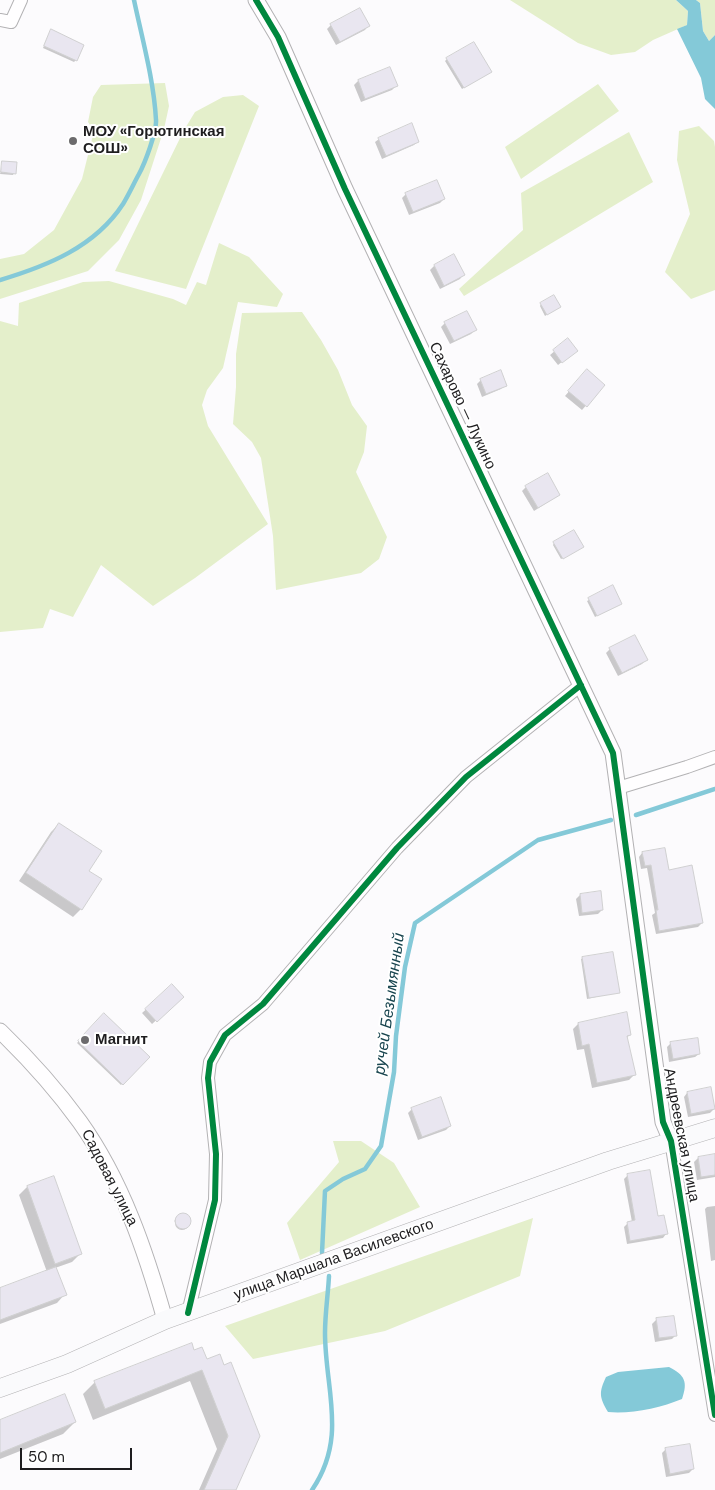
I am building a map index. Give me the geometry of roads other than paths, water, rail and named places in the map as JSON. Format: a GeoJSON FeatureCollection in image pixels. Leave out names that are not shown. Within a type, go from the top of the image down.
{"type":"FeatureCollection","features":[{"type":"Feature","properties":{"kind":"main road","name":"улица Маршала Василевского"},"geometry":{"type":"LineString","coordinates":[[0,1388],[66,1364],[165,1320],[608,1161],[715,1128]]}},
{"type":"Feature","properties":{"kind":"street"},"geometry":{"type":"LineString","coordinates":[[0,20],[11,22],[21,0]]}},
{"type":"Feature","properties":{"kind":"street","name":"Сахарово — Лукино"},"geometry":{"type":"LineString","coordinates":[[256,0],[278,37],[345,189],[613,753],[622,829]]}},
{"type":"Feature","properties":{"kind":"street"},"geometry":{"type":"LineString","coordinates":[[188,1312],[215,1200],[216,1154],[208,1078],[210,1062],[225,1035],[263,1004],[397,848],[466,777],[580,685]]}},
{"type":"Feature","properties":{"kind":"street"},"geometry":{"type":"LineString","coordinates":[[618,788],[715,757]]}},
{"type":"Feature","properties":{"kind":"street","name":"Андреевская улица"},"geometry":{"type":"LineString","coordinates":[[622,829],[663,1122],[671,1141],[715,1415]]}},
{"type":"Feature","properties":{"kind":"street","name":"Садовая улица"},"geometry":{"type":"LineString","coordinates":[[0,1031],[41,1073],[80,1123],[101,1156],[138,1235],[153,1276],[165,1320]]}},
{"type":"Feature","properties":{"kind":"water"},"geometry":{"type":"Polygon","coordinates":[[[676,0],[696,0],[700,3],[703,31],[709,41],[715,35],[715,109],[705,99],[701,78],[677,29],[687,25],[688,11],[676,0]]]}},
{"type":"Feature","properties":{"kind":"water"},"geometry":{"type":"Polygon","coordinates":[[[669,1367],[679,1373],[684,1380],[685,1388],[682,1399],[646,1410],[608,1412],[601,1394],[606,1377],[618,1372],[669,1367]]]}},
{"type":"Feature","properties":{"kind":"waterway"},"geometry":{"type":"LineString","coordinates":[[0,280],[35,268],[69,253],[99,232],[123,204],[141,169],[153,139],[156,120],[150,75],[134,0]]}},
{"type":"Feature","properties":{"kind":"waterway","name":"ручей Безымянный"},"geometry":{"type":"LineString","coordinates":[[636,815],[715,789]]}},
{"type":"Feature","properties":{"kind":"waterway","name":"ручей Безымянный"},"geometry":{"type":"LineString","coordinates":[[322,1253],[325,1191],[343,1179],[365,1169],[381,1146],[394,1072],[396,1036],[405,967],[415,923],[538,840],[611,820]]}},
{"type":"Feature","properties":{"kind":"waterway","name":"ручей Безымянный"},"geometry":{"type":"LineString","coordinates":[[312,1490],[323,1470],[332,1432],[325,1333],[329,1276]]}},
{"type":"Feature","properties":{"kind":"place","name":"МОУ «Горютинская СОШ»"},"geometry":{"type":"Point","coordinates":[73,141]}},
{"type":"Feature","properties":{"kind":"place","name":"Магнит"},"geometry":{"type":"Point","coordinates":[85,1040]}}]}
